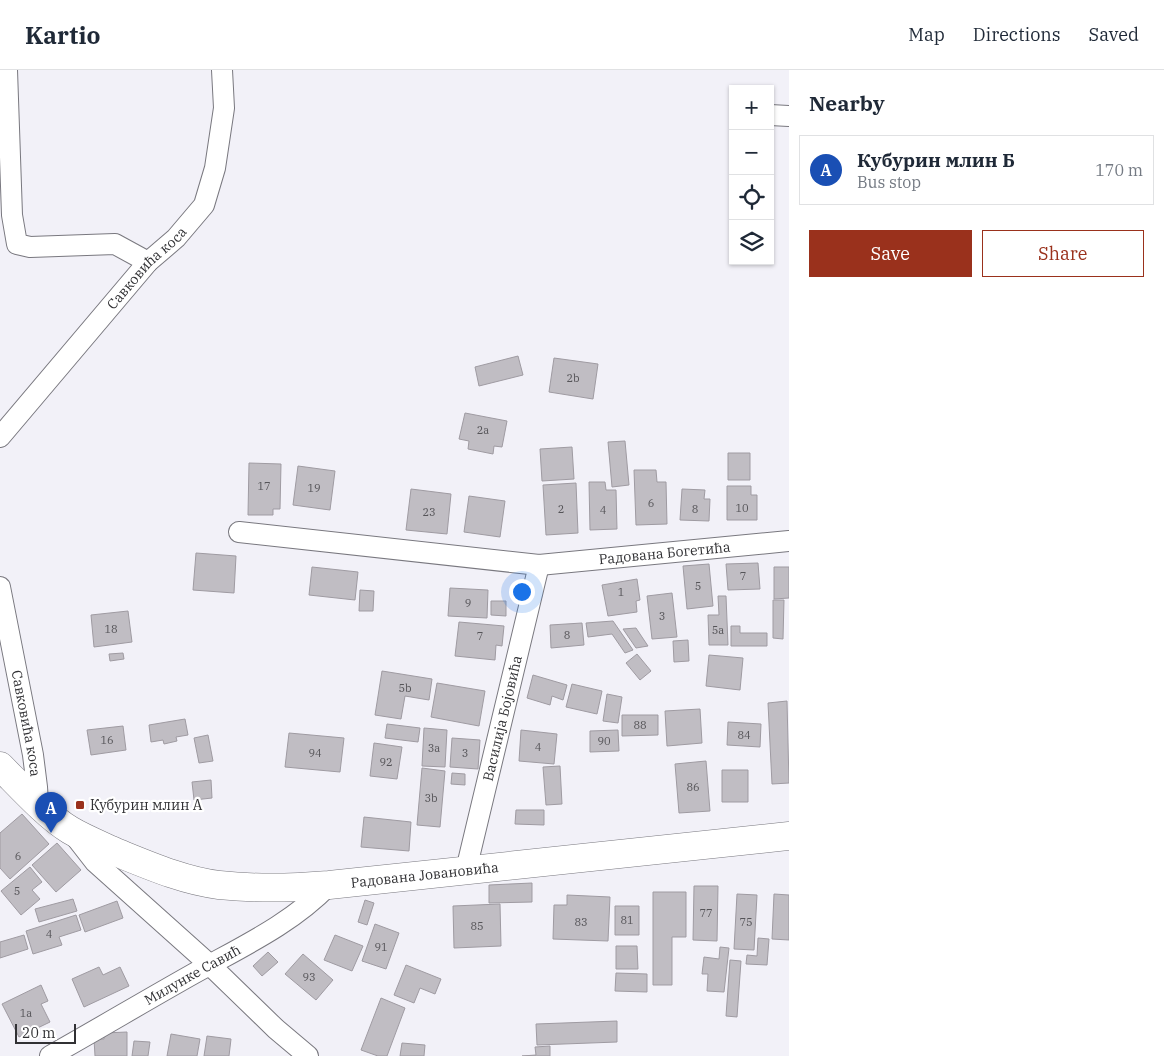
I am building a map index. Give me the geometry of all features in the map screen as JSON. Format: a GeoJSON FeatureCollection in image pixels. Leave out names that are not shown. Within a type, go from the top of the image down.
{"type":"FeatureCollection","features":[{"type":"Feature","properties":{"kind":"main road","name":"Радована Јовановића"},"geometry":{"type":"LineString","coordinates":[[0,766],[70,830],[162,870],[204,882],[255,888],[329,885],[789,836]]}},
{"type":"Feature","properties":{"kind":"street"},"geometry":{"type":"LineString","coordinates":[[7,70],[12,215],[17,244],[30,247],[114,244],[148,262]]}},
{"type":"Feature","properties":{"kind":"street","name":"Савковића коса"},"geometry":{"type":"LineString","coordinates":[[0,437],[148,262],[176,238],[204,205],[215,168],[224,108],[222,70]]}},
{"type":"Feature","properties":{"kind":"street"},"geometry":{"type":"LineString","coordinates":[[774,115],[789,116]]}},
{"type":"Feature","properties":{"kind":"street","name":"Радована Богетића"},"geometry":{"type":"LineString","coordinates":[[239,532],[539,565],[789,540]]}},
{"type":"Feature","properties":{"kind":"street","name":"Василија Бојовића"},"geometry":{"type":"LineString","coordinates":[[466,870],[539,565]]}},
{"type":"Feature","properties":{"kind":"street","name":"Савковића коса"},"geometry":{"type":"LineString","coordinates":[[0,586],[33,755],[38,802]]}},
{"type":"Feature","properties":{"kind":"street"},"geometry":{"type":"LineString","coordinates":[[70,830],[95,862],[210,965],[276,1029],[308,1056]]}},
{"type":"Feature","properties":{"kind":"street","name":"Милунке Савић"},"geometry":{"type":"LineString","coordinates":[[50,1056],[276,928],[304,909],[329,885]]}},
{"type":"Feature","properties":{"kind":"building"},"geometry":{"type":"Polygon","coordinates":[[[518,356],[523,375],[479,386],[475,367],[518,356]]]}},
{"type":"Feature","properties":{"kind":"building"},"geometry":{"type":"Polygon","coordinates":[[[554,358],[598,364],[593,399],[549,392],[554,358]]]}},
{"type":"Feature","properties":{"kind":"building"},"geometry":{"type":"Polygon","coordinates":[[[465,413],[507,421],[502,447],[494,446],[493,454],[468,449],[469,441],[459,439],[465,413]]]}},
{"type":"Feature","properties":{"kind":"building"},"geometry":{"type":"Polygon","coordinates":[[[625,441],[629,485],[612,487],[608,442],[625,441]]]}},
{"type":"Feature","properties":{"kind":"building"},"geometry":{"type":"Polygon","coordinates":[[[572,447],[574,479],[542,481],[540,449],[572,447]]]}},
{"type":"Feature","properties":{"kind":"building"},"geometry":{"type":"Polygon","coordinates":[[[728,453],[750,453],[750,480],[728,480],[728,453]]]}},
{"type":"Feature","properties":{"kind":"building"},"geometry":{"type":"Polygon","coordinates":[[[249,463],[281,464],[280,509],[273,509],[273,515],[248,515],[249,463]]]}},
{"type":"Feature","properties":{"kind":"building"},"geometry":{"type":"Polygon","coordinates":[[[298,466],[335,471],[330,510],[293,505],[298,466]]]}},
{"type":"Feature","properties":{"kind":"building"},"geometry":{"type":"Polygon","coordinates":[[[634,470],[656,470],[657,482],[666,482],[667,524],[636,525],[634,470]]]}},
{"type":"Feature","properties":{"kind":"building"},"geometry":{"type":"Polygon","coordinates":[[[589,482],[605,482],[606,490],[616,490],[617,529],[590,530],[589,482]]]}},
{"type":"Feature","properties":{"kind":"building"},"geometry":{"type":"Polygon","coordinates":[[[576,483],[578,533],[546,535],[543,485],[576,483]]]}},
{"type":"Feature","properties":{"kind":"building"},"geometry":{"type":"Polygon","coordinates":[[[727,486],[751,486],[751,495],[757,495],[757,520],[727,520],[727,486]]]}},
{"type":"Feature","properties":{"kind":"building"},"geometry":{"type":"Polygon","coordinates":[[[411,489],[451,494],[447,534],[406,530],[411,489]]]}},
{"type":"Feature","properties":{"kind":"building"},"geometry":{"type":"Polygon","coordinates":[[[682,489],[705,490],[704,499],[710,499],[709,521],[680,520],[682,489]]]}},
{"type":"Feature","properties":{"kind":"building"},"geometry":{"type":"Polygon","coordinates":[[[469,496],[505,501],[500,537],[464,532],[469,496]]]}},
{"type":"Feature","properties":{"kind":"building"},"geometry":{"type":"Polygon","coordinates":[[[196,553],[236,556],[234,593],[193,590],[196,553]]]}},
{"type":"Feature","properties":{"kind":"building"},"geometry":{"type":"Polygon","coordinates":[[[758,563],[760,589],[728,590],[726,564],[758,563]]]}},
{"type":"Feature","properties":{"kind":"building"},"geometry":{"type":"Polygon","coordinates":[[[709,564],[713,606],[687,609],[683,566],[709,564]]]}},
{"type":"Feature","properties":{"kind":"building"},"geometry":{"type":"Polygon","coordinates":[[[312,567],[358,572],[355,600],[309,595],[312,567]]]}},
{"type":"Feature","properties":{"kind":"building"},"geometry":{"type":"Polygon","coordinates":[[[774,567],[789,567],[789,598],[774,599],[774,567]]]}},
{"type":"Feature","properties":{"kind":"building"},"geometry":{"type":"Polygon","coordinates":[[[637,579],[640,600],[636,601],[637,612],[608,616],[602,585],[637,579]]]}},
{"type":"Feature","properties":{"kind":"building"},"geometry":{"type":"Polygon","coordinates":[[[450,588],[488,590],[487,618],[448,616],[450,588]]]}},
{"type":"Feature","properties":{"kind":"building"},"geometry":{"type":"Polygon","coordinates":[[[360,590],[374,591],[373,611],[359,611],[360,590]]]}},
{"type":"Feature","properties":{"kind":"building"},"geometry":{"type":"Polygon","coordinates":[[[672,593],[677,637],[652,639],[647,596],[672,593]]]}},
{"type":"Feature","properties":{"kind":"building"},"geometry":{"type":"Polygon","coordinates":[[[718,596],[726,596],[728,645],[709,645],[708,615],[719,615],[718,596]]]}},
{"type":"Feature","properties":{"kind":"building"},"geometry":{"type":"Polygon","coordinates":[[[773,600],[784,600],[783,639],[773,638],[773,600]]]}},
{"type":"Feature","properties":{"kind":"building"},"geometry":{"type":"Polygon","coordinates":[[[491,601],[506,601],[506,616],[491,615],[491,601]]]}},
{"type":"Feature","properties":{"kind":"building"},"geometry":{"type":"Polygon","coordinates":[[[128,611],[132,642],[94,647],[91,615],[128,611]]]}},
{"type":"Feature","properties":{"kind":"building"},"geometry":{"type":"Polygon","coordinates":[[[613,621],[633,650],[625,653],[612,634],[588,637],[586,623],[613,621]]]}},
{"type":"Feature","properties":{"kind":"building"},"geometry":{"type":"Polygon","coordinates":[[[459,622],[504,626],[502,646],[496,645],[495,660],[455,656],[459,622]]]}},
{"type":"Feature","properties":{"kind":"building"},"geometry":{"type":"Polygon","coordinates":[[[582,623],[584,645],[551,648],[550,625],[582,623]]]}},
{"type":"Feature","properties":{"kind":"building"},"geometry":{"type":"Polygon","coordinates":[[[731,626],[740,626],[740,633],[767,633],[767,646],[731,646],[731,626]]]}},
{"type":"Feature","properties":{"kind":"building"},"geometry":{"type":"Polygon","coordinates":[[[636,628],[648,646],[636,648],[623,629],[636,628]]]}},
{"type":"Feature","properties":{"kind":"building"},"geometry":{"type":"Polygon","coordinates":[[[688,640],[689,661],[674,662],[673,641],[688,640]]]}},
{"type":"Feature","properties":{"kind":"building"},"geometry":{"type":"Polygon","coordinates":[[[123,653],[124,659],[110,661],[109,654],[123,653]]]}},
{"type":"Feature","properties":{"kind":"building"},"geometry":{"type":"Polygon","coordinates":[[[637,654],[651,671],[640,680],[626,663],[637,654]]]}},
{"type":"Feature","properties":{"kind":"building"},"geometry":{"type":"Polygon","coordinates":[[[709,655],[743,658],[740,690],[706,686],[709,655]]]}},
{"type":"Feature","properties":{"kind":"building"},"geometry":{"type":"Polygon","coordinates":[[[382,671],[432,679],[429,700],[405,696],[401,719],[375,715],[382,671]]]}},
{"type":"Feature","properties":{"kind":"building"},"geometry":{"type":"Polygon","coordinates":[[[533,675],[567,685],[563,700],[552,696],[550,705],[527,698],[533,675]]]}},
{"type":"Feature","properties":{"kind":"building"},"geometry":{"type":"Polygon","coordinates":[[[437,683],[485,691],[479,726],[431,717],[437,683]]]}},
{"type":"Feature","properties":{"kind":"building"},"geometry":{"type":"Polygon","coordinates":[[[572,684],[602,691],[597,714],[566,707],[572,684]]]}},
{"type":"Feature","properties":{"kind":"building"},"geometry":{"type":"Polygon","coordinates":[[[607,694],[622,697],[618,723],[603,721],[607,694]]]}},
{"type":"Feature","properties":{"kind":"building"},"geometry":{"type":"Polygon","coordinates":[[[787,701],[789,783],[772,784],[768,703],[787,701]]]}},
{"type":"Feature","properties":{"kind":"building"},"geometry":{"type":"Polygon","coordinates":[[[700,709],[702,743],[667,746],[665,711],[700,709]]]}},
{"type":"Feature","properties":{"kind":"building"},"geometry":{"type":"Polygon","coordinates":[[[622,715],[658,715],[658,735],[622,736],[622,715]]]}},
{"type":"Feature","properties":{"kind":"building"},"geometry":{"type":"Polygon","coordinates":[[[185,719],[188,735],[176,737],[177,741],[164,744],[163,740],[151,742],[149,725],[185,719]]]}},
{"type":"Feature","properties":{"kind":"building"},"geometry":{"type":"Polygon","coordinates":[[[728,722],[761,724],[760,747],[727,745],[728,722]]]}},
{"type":"Feature","properties":{"kind":"building"},"geometry":{"type":"Polygon","coordinates":[[[387,724],[420,728],[418,742],[385,738],[387,724]]]}},
{"type":"Feature","properties":{"kind":"building"},"geometry":{"type":"Polygon","coordinates":[[[123,726],[126,750],[91,755],[87,730],[123,726]]]}},
{"type":"Feature","properties":{"kind":"building"},"geometry":{"type":"Polygon","coordinates":[[[424,728],[447,730],[445,767],[422,766],[424,728]]]}},
{"type":"Feature","properties":{"kind":"building"},"geometry":{"type":"Polygon","coordinates":[[[521,730],[557,734],[554,764],[519,761],[521,730]]]}},
{"type":"Feature","properties":{"kind":"building"},"geometry":{"type":"Polygon","coordinates":[[[618,730],[619,751],[590,752],[590,731],[618,730]]]}},
{"type":"Feature","properties":{"kind":"building"},"geometry":{"type":"Polygon","coordinates":[[[289,733],[344,738],[340,772],[285,767],[289,733]]]}},
{"type":"Feature","properties":{"kind":"building"},"geometry":{"type":"Polygon","coordinates":[[[208,735],[213,761],[199,763],[194,738],[208,735]]]}},
{"type":"Feature","properties":{"kind":"building"},"geometry":{"type":"Polygon","coordinates":[[[452,738],[480,740],[478,769],[450,767],[452,738]]]}},
{"type":"Feature","properties":{"kind":"building"},"geometry":{"type":"Polygon","coordinates":[[[374,743],[402,747],[397,779],[370,776],[374,743]]]}},
{"type":"Feature","properties":{"kind":"building"},"geometry":{"type":"Polygon","coordinates":[[[706,761],[710,811],[679,813],[675,764],[706,761]]]}},
{"type":"Feature","properties":{"kind":"building"},"geometry":{"type":"Polygon","coordinates":[[[560,766],[562,804],[546,805],[543,767],[560,766]]]}},
{"type":"Feature","properties":{"kind":"building"},"geometry":{"type":"Polygon","coordinates":[[[422,768],[445,771],[440,827],[417,825],[422,768]]]}},
{"type":"Feature","properties":{"kind":"building"},"geometry":{"type":"Polygon","coordinates":[[[722,770],[748,770],[748,802],[722,802],[722,770]]]}},
{"type":"Feature","properties":{"kind":"building"},"geometry":{"type":"Polygon","coordinates":[[[452,773],[465,774],[465,785],[451,784],[452,773]]]}},
{"type":"Feature","properties":{"kind":"building"},"geometry":{"type":"Polygon","coordinates":[[[211,780],[212,798],[194,800],[192,782],[211,780]]]}},
{"type":"Feature","properties":{"kind":"building"},"geometry":{"type":"Polygon","coordinates":[[[516,810],[544,810],[544,825],[515,824],[516,810]]]}},
{"type":"Feature","properties":{"kind":"building"},"geometry":{"type":"Polygon","coordinates":[[[22,814],[49,844],[10,879],[0,868],[0,833],[22,814]]]}},
{"type":"Feature","properties":{"kind":"building"},"geometry":{"type":"Polygon","coordinates":[[[364,817],[411,822],[409,851],[361,847],[364,817]]]}},
{"type":"Feature","properties":{"kind":"building"},"geometry":{"type":"Polygon","coordinates":[[[57,843],[81,870],[56,892],[32,865],[57,843]]]}},
{"type":"Feature","properties":{"kind":"building"},"geometry":{"type":"Polygon","coordinates":[[[30,867],[42,882],[32,890],[40,899],[21,915],[1,891],[30,867]]]}},
{"type":"Feature","properties":{"kind":"building"},"geometry":{"type":"Polygon","coordinates":[[[532,883],[532,902],[489,903],[489,885],[532,883]]]}},
{"type":"Feature","properties":{"kind":"building"},"geometry":{"type":"Polygon","coordinates":[[[694,886],[718,886],[717,941],[693,940],[694,886]]]}},
{"type":"Feature","properties":{"kind":"building"},"geometry":{"type":"Polygon","coordinates":[[[653,892],[686,892],[686,937],[672,937],[672,985],[653,985],[653,892]]]}},
{"type":"Feature","properties":{"kind":"building"},"geometry":{"type":"Polygon","coordinates":[[[737,894],[757,895],[754,950],[734,949],[737,894]]]}},
{"type":"Feature","properties":{"kind":"building"},"geometry":{"type":"Polygon","coordinates":[[[774,894],[789,895],[789,940],[772,939],[774,894]]]}},
{"type":"Feature","properties":{"kind":"building"},"geometry":{"type":"Polygon","coordinates":[[[567,895],[610,897],[608,941],[553,939],[554,905],[567,905],[567,895]]]}},
{"type":"Feature","properties":{"kind":"building"},"geometry":{"type":"Polygon","coordinates":[[[73,899],[77,911],[39,922],[35,909],[73,899]]]}},
{"type":"Feature","properties":{"kind":"building"},"geometry":{"type":"Polygon","coordinates":[[[365,900],[374,903],[367,925],[358,922],[365,900]]]}},
{"type":"Feature","properties":{"kind":"building"},"geometry":{"type":"Polygon","coordinates":[[[117,901],[123,918],[85,932],[79,915],[117,901]]]}},
{"type":"Feature","properties":{"kind":"building"},"geometry":{"type":"Polygon","coordinates":[[[500,904],[501,946],[454,948],[453,906],[500,904]]]}},
{"type":"Feature","properties":{"kind":"building"},"geometry":{"type":"Polygon","coordinates":[[[615,906],[639,906],[639,935],[615,935],[615,906]]]}},
{"type":"Feature","properties":{"kind":"building"},"geometry":{"type":"Polygon","coordinates":[[[76,915],[81,930],[59,937],[62,945],[33,954],[26,931],[76,915]]]}},
{"type":"Feature","properties":{"kind":"building"},"geometry":{"type":"Polygon","coordinates":[[[375,924],[399,933],[386,969],[362,961],[375,924]]]}},
{"type":"Feature","properties":{"kind":"building"},"geometry":{"type":"Polygon","coordinates":[[[24,935],[28,949],[0,958],[0,942],[24,935]]]}},
{"type":"Feature","properties":{"kind":"building"},"geometry":{"type":"Polygon","coordinates":[[[335,935],[363,946],[352,971],[324,960],[335,935]]]}},
{"type":"Feature","properties":{"kind":"building"},"geometry":{"type":"Polygon","coordinates":[[[758,938],[769,939],[767,965],[746,964],[747,955],[757,956],[758,938]]]}},
{"type":"Feature","properties":{"kind":"building"},"geometry":{"type":"Polygon","coordinates":[[[616,946],[637,946],[638,969],[616,969],[616,946]]]}},
{"type":"Feature","properties":{"kind":"building"},"geometry":{"type":"Polygon","coordinates":[[[720,947],[729,948],[724,992],[707,991],[708,974],[702,974],[704,957],[719,959],[720,947]]]}},
{"type":"Feature","properties":{"kind":"building"},"geometry":{"type":"Polygon","coordinates":[[[268,952],[278,962],[262,976],[253,966],[268,952]]]}},
{"type":"Feature","properties":{"kind":"building"},"geometry":{"type":"Polygon","coordinates":[[[303,954],[333,980],[316,1000],[285,974],[303,954]]]}},
{"type":"Feature","properties":{"kind":"building"},"geometry":{"type":"Polygon","coordinates":[[[730,960],[741,961],[737,1017],[726,1016],[730,960]]]}},
{"type":"Feature","properties":{"kind":"building"},"geometry":{"type":"Polygon","coordinates":[[[406,965],[441,979],[435,994],[420,988],[414,1003],[394,995],[406,965]]]}},
{"type":"Feature","properties":{"kind":"building"},"geometry":{"type":"Polygon","coordinates":[[[99,967],[103,975],[120,967],[129,986],[84,1007],[72,979],[99,967]]]}},
{"type":"Feature","properties":{"kind":"building"},"geometry":{"type":"Polygon","coordinates":[[[616,973],[647,974],[647,992],[615,991],[616,973]]]}},
{"type":"Feature","properties":{"kind":"building"},"geometry":{"type":"Polygon","coordinates":[[[41,985],[48,1001],[41,1004],[50,1022],[19,1037],[2,1004],[41,985]]]}},
{"type":"Feature","properties":{"kind":"building"},"geometry":{"type":"Polygon","coordinates":[[[381,998],[405,1008],[387,1056],[378,1056],[361,1050],[381,998]]]}},
{"type":"Feature","properties":{"kind":"building"},"geometry":{"type":"Polygon","coordinates":[[[617,1021],[617,1042],[537,1045],[536,1024],[617,1021]]]}},
{"type":"Feature","properties":{"kind":"building"},"geometry":{"type":"Polygon","coordinates":[[[127,1032],[127,1056],[95,1056],[94,1039],[104,1039],[104,1033],[127,1032]]]}},
{"type":"Feature","properties":{"kind":"building"},"geometry":{"type":"Polygon","coordinates":[[[171,1034],[200,1039],[197,1056],[167,1056],[171,1034]]]}},
{"type":"Feature","properties":{"kind":"building"},"geometry":{"type":"Polygon","coordinates":[[[207,1036],[231,1039],[229,1056],[204,1056],[207,1036]]]}},
{"type":"Feature","properties":{"kind":"building"},"geometry":{"type":"Polygon","coordinates":[[[134,1041],[150,1042],[148,1056],[132,1056],[134,1041]]]}},
{"type":"Feature","properties":{"kind":"building"},"geometry":{"type":"Polygon","coordinates":[[[402,1043],[425,1045],[424,1056],[400,1056],[402,1043]]]}},
{"type":"Feature","properties":{"kind":"building"},"geometry":{"type":"Polygon","coordinates":[[[550,1046],[550,1056],[522,1056],[536,1055],[535,1047],[550,1046]]]}},
{"type":"Feature","properties":{"kind":"place","name":"Кубурин млин А"},"geometry":{"type":"Point","coordinates":[80,805]}},
{"type":"Feature","properties":{"kind":"place","name":"Кубурин млин Б"},"geometry":{"type":"Point","coordinates":[51,833]}}]}
